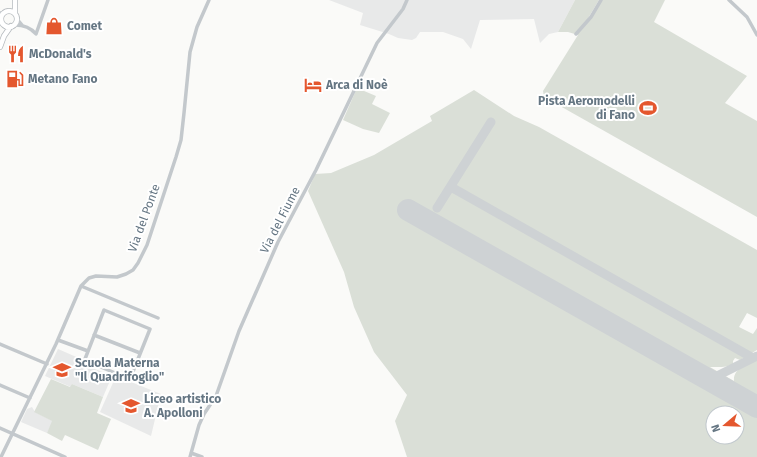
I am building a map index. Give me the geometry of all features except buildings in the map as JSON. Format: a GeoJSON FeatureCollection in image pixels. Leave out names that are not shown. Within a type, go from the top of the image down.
{"type":"FeatureCollection","features":[{"type":"Feature","properties":{"kind":"main road"},"geometry":{"type":"LineString","coordinates":[[4,36],[2,16],[15,0]]}},
{"type":"Feature","properties":{"kind":"main road"},"geometry":{"type":"LineString","coordinates":[[0,47],[4,36],[17,19],[15,13],[15,0]]}},
{"type":"Feature","properties":{"kind":"main road"},"geometry":{"type":"LineString","coordinates":[[4,12],[12,11],[15,13]]}},
{"type":"Feature","properties":{"kind":"main road"},"geometry":{"type":"LineString","coordinates":[[2,21],[13,25]]}},
{"type":"Feature","properties":{"kind":"street"},"geometry":{"type":"LineString","coordinates":[[13,25],[23,26],[33,30],[36,34],[48,0]]}},
{"type":"Feature","properties":{"kind":"street","name":"Via del Ponte"},"geometry":{"type":"LineString","coordinates":[[81,286],[89,278],[96,276],[117,277],[133,270],[147,245],[181,140],[190,52],[197,27],[209,0]]}},
{"type":"Feature","properties":{"kind":"street","name":"Via del Fiume"},"geometry":{"type":"LineString","coordinates":[[190,455],[199,425],[204,414],[216,396],[239,331],[278,242],[330,143],[377,43],[403,9],[407,0]]}},
{"type":"Feature","properties":{"kind":"street"},"geometry":{"type":"LineString","coordinates":[[576,34],[591,16],[601,0]]}},
{"type":"Feature","properties":{"kind":"street"},"geometry":{"type":"LineString","coordinates":[[729,0],[746,17],[757,35]]}},
{"type":"Feature","properties":{"kind":"street"},"geometry":{"type":"LineString","coordinates":[[17,19],[23,26]]}},
{"type":"Feature","properties":{"kind":"street"},"geometry":{"type":"LineString","coordinates":[[33,30],[39,28]]}},
{"type":"Feature","properties":{"kind":"street"},"geometry":{"type":"LineString","coordinates":[[1,457],[9,438],[47,364],[81,286],[158,318]]}},
{"type":"Feature","properties":{"kind":"street"},"geometry":{"type":"LineString","coordinates":[[104,310],[150,329],[140,353],[130,379],[86,361],[88,351],[104,310]]}},
{"type":"Feature","properties":{"kind":"street"},"geometry":{"type":"LineString","coordinates":[[94,335],[140,353]]}},
{"type":"Feature","properties":{"kind":"street"},"geometry":{"type":"LineString","coordinates":[[58,340],[88,351]]}},
{"type":"Feature","properties":{"kind":"street"},"geometry":{"type":"LineString","coordinates":[[0,344],[47,364]]}},
{"type":"Feature","properties":{"kind":"street"},"geometry":{"type":"LineString","coordinates":[[0,385],[30,398]]}},
{"type":"Feature","properties":{"kind":"street"},"geometry":{"type":"LineString","coordinates":[[0,428],[64,457]]}},
{"type":"Feature","properties":{"kind":"street"},"geometry":{"type":"LineString","coordinates":[[6,431],[9,438]]}},
{"type":"Feature","properties":{"kind":"street"},"geometry":{"type":"LineString","coordinates":[[9,438],[16,434]]}},
{"type":"Feature","properties":{"kind":"street"},"geometry":{"type":"LineString","coordinates":[[190,455],[202,457]]}},
{"type":"Feature","properties":{"kind":"shaded area"},"geometry":{"type":"Polygon","coordinates":[[[329,0],[575,0],[558,32],[549,34],[540,43],[534,19],[480,20],[471,49],[463,39],[443,32],[420,32],[416,38],[412,40],[398,38],[360,25],[363,13],[329,0]]]}},
{"type":"Feature","properties":{"kind":"shaded area","name":"Pista Aeromodelli di Fano"},"geometry":{"type":"Polygon","coordinates":[[[575,0],[599,0],[581,30],[602,0],[665,0],[654,22],[747,76],[725,103],[757,121],[757,217],[544,97],[543,91],[578,35],[568,32],[558,32],[575,0]]]}},
{"type":"Feature","properties":{"kind":"shaded area"},"geometry":{"type":"Polygon","coordinates":[[[357,88],[376,96],[372,104],[390,113],[379,133],[363,129],[343,120],[357,88]]]}},
{"type":"Feature","properties":{"kind":"shaded area"},"geometry":{"type":"Polygon","coordinates":[[[474,90],[514,116],[539,127],[757,250],[757,318],[747,313],[739,327],[753,334],[757,328],[757,350],[740,360],[735,358],[733,364],[728,366],[710,367],[734,381],[734,377],[738,370],[757,360],[757,457],[407,457],[395,421],[407,395],[374,352],[354,307],[344,272],[308,191],[315,174],[331,173],[374,155],[432,121],[430,116],[474,90]]]}},
{"type":"Feature","properties":{"kind":"shaded area"},"geometry":{"type":"Polygon","coordinates":[[[58,349],[81,359],[80,363],[112,376],[103,397],[72,384],[71,387],[45,376],[58,349]]]}},
{"type":"Feature","properties":{"kind":"shaded area","name":"Liceo artistico A. Apolloni"},"geometry":{"type":"Polygon","coordinates":[[[116,376],[161,394],[151,436],[100,412],[116,376]]]}},
{"type":"Feature","properties":{"kind":"shaded area"},"geometry":{"type":"Polygon","coordinates":[[[51,379],[70,387],[72,384],[103,397],[97,413],[111,419],[98,450],[65,435],[62,441],[47,433],[52,421],[34,412],[51,379]]]}},
{"type":"Feature","properties":{"kind":"shaded area"},"geometry":{"type":"Polygon","coordinates":[[[32,407],[35,412],[53,421],[47,433],[21,422],[27,409],[32,407]]]}},
{"type":"Feature","properties":{"kind":"taxiway"},"geometry":{"type":"LineString","coordinates":[[437,208],[491,122]]}},
{"type":"Feature","properties":{"kind":"taxiway"},"geometry":{"type":"LineString","coordinates":[[451,187],[753,358]]}},
{"type":"Feature","properties":{"kind":"taxiway"},"geometry":{"type":"LineString","coordinates":[[709,380],[757,356]]}},
{"type":"Feature","properties":{"kind":"runway"},"geometry":{"type":"LineString","coordinates":[[408,210],[757,407]]}},
{"type":"Feature","properties":{"kind":"place","name":"Comet"},"geometry":{"type":"Point","coordinates":[54,26]}},
{"type":"Feature","properties":{"kind":"place","name":"McDonald's"},"geometry":{"type":"Point","coordinates":[16,54]}},
{"type":"Feature","properties":{"kind":"place","name":"Metano Fano"},"geometry":{"type":"Point","coordinates":[15,79]}},
{"type":"Feature","properties":{"kind":"place","name":"Arca di Noè"},"geometry":{"type":"Point","coordinates":[313,85]}},
{"type":"Feature","properties":{"kind":"place","name":"Pista Aeromodelli di Fano"},"geometry":{"type":"Point","coordinates":[648,108]}},
{"type":"Feature","properties":{"kind":"place","name":"Scuola Materna \"Il Quadrifoglio\""},"geometry":{"type":"Point","coordinates":[62,370]}},
{"type":"Feature","properties":{"kind":"place","name":"Liceo artistico A. Apolloni"},"geometry":{"type":"Point","coordinates":[131,406]}}]}
